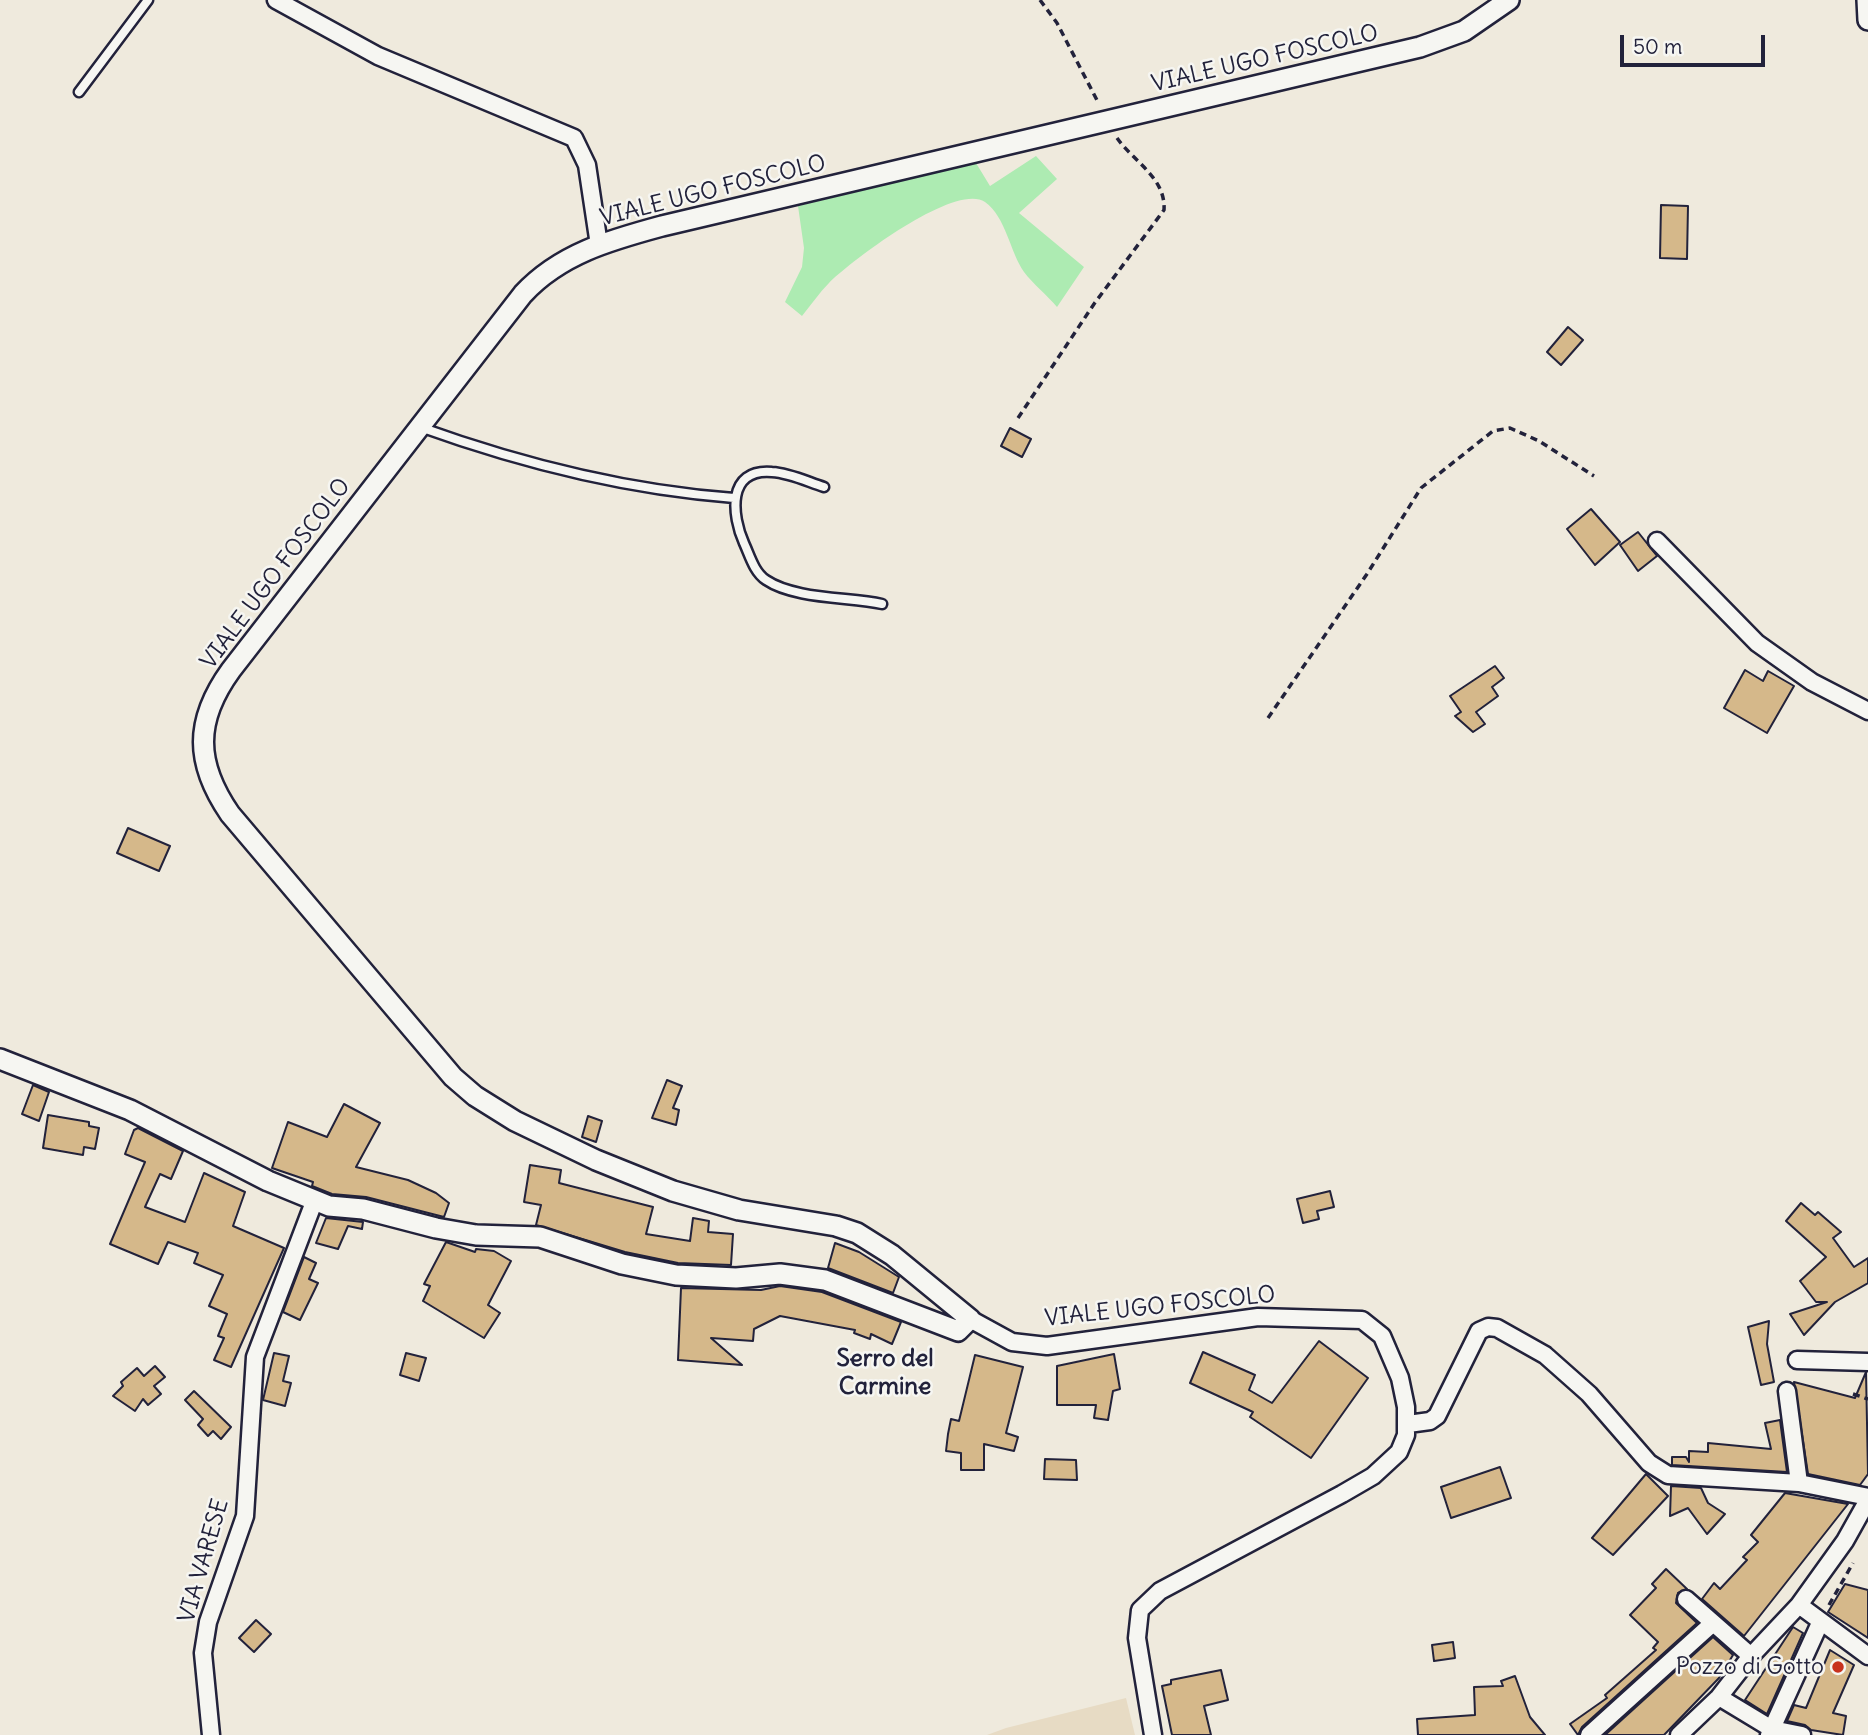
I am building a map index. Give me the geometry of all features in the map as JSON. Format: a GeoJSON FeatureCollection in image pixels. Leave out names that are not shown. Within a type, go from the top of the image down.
{"type":"FeatureCollection","features":[{"type":"Feature","properties":{"kind":"street"},"geometry":{"type":"LineString","coordinates":[[276,0],[378,56],[563,131],[574,138],[587,165],[599,245]]}},
{"type":"Feature","properties":{"kind":"street","name":"VIALE UGO FOSCOLO"},"geometry":{"type":"LineString","coordinates":[[1408,1424],[1400,1378],[1390,1349],[1382,1336],[1362,1320],[1258,1317],[1047,1346],[1012,1342],[970,1319],[892,1255],[858,1233],[836,1226],[738,1210],[673,1191],[584,1154],[515,1121],[475,1096],[453,1077],[217,794],[206,770],[204,742],[206,722],[221,685],[535,281],[560,262],[599,245],[662,226],[1442,40],[1482,21],[1509,0]]}},
{"type":"Feature","properties":{"kind":"street"},"geometry":{"type":"LineString","coordinates":[[1867,0],[1868,20]]}},
{"type":"Feature","properties":{"kind":"street"},"geometry":{"type":"LineString","coordinates":[[1657,541],[1757,643],[1812,682],[1868,710]]}},
{"type":"Feature","properties":{"kind":"street"},"geometry":{"type":"LineString","coordinates":[[0,1059],[130,1110],[314,1202],[476,1234],[540,1237],[622,1264],[676,1275],[736,1278],[780,1274],[825,1280],[958,1331],[970,1319]]}},
{"type":"Feature","properties":{"kind":"street","name":"VIA VARESE"},"geometry":{"type":"LineString","coordinates":[[211,1735],[203,1653],[208,1622],[245,1516],[256,1357],[314,1202]]}},
{"type":"Feature","properties":{"kind":"street"},"geometry":{"type":"LineString","coordinates":[[1153,1735],[1137,1639],[1140,1610],[1160,1591],[1373,1476],[1399,1452],[1408,1424],[1430,1421],[1437,1416],[1479,1331],[1488,1327],[1509,1334],[1568,1373],[1657,1470],[1678,1477],[1799,1483],[1868,1498],[1845,1541],[1799,1605],[1751,1656],[1719,1697],[1679,1735]]}},
{"type":"Feature","properties":{"kind":"street"},"geometry":{"type":"LineString","coordinates":[[1797,1360],[1868,1362]]}},
{"type":"Feature","properties":{"kind":"street"},"geometry":{"type":"LineString","coordinates":[[1787,1391],[1799,1483]]}},
{"type":"Feature","properties":{"kind":"street"},"geometry":{"type":"LineString","coordinates":[[1686,1599],[1751,1656]]}},
{"type":"Feature","properties":{"kind":"street"},"geometry":{"type":"LineString","coordinates":[[1799,1605],[1868,1656]]}},
{"type":"Feature","properties":{"kind":"street"},"geometry":{"type":"LineString","coordinates":[[1589,1735],[1713,1623]]}},
{"type":"Feature","properties":{"kind":"street"},"geometry":{"type":"LineString","coordinates":[[1771,1732],[1820,1623]]}},
{"type":"Feature","properties":{"kind":"street"},"geometry":{"type":"LineString","coordinates":[[1719,1697],[1771,1732],[1801,1735]]}},
{"type":"Feature","properties":{"kind":"lane"},"geometry":{"type":"LineString","coordinates":[[79,92],[148,0]]}},
{"type":"Feature","properties":{"kind":"lane"},"geometry":{"type":"LineString","coordinates":[[420,427],[515,458],[571,472],[734,498]]}},
{"type":"Feature","properties":{"kind":"lane"},"geometry":{"type":"LineString","coordinates":[[824,487],[773,472],[759,473],[748,478],[734,498],[734,521],[754,568],[766,580],[794,592],[882,604]]}},
{"type":"Feature","properties":{"kind":"path"},"geometry":{"type":"LineString","coordinates":[[1018,418],[1094,304],[1164,210],[1165,195],[1159,183],[1130,156],[1114,135],[1110,121],[1091,92],[1057,23],[1040,0]]}},
{"type":"Feature","properties":{"kind":"path"},"geometry":{"type":"LineString","coordinates":[[1268,718],[1367,574],[1421,488],[1493,430],[1510,428],[1539,441],[1594,476]]}},
{"type":"Feature","properties":{"kind":"path"},"geometry":{"type":"LineString","coordinates":[[1853,1394],[1868,1399]]}},
{"type":"Feature","properties":{"kind":"path"},"geometry":{"type":"LineString","coordinates":[[1820,1623],[1860,1552]]}},
{"type":"Feature","properties":{"kind":"shaded area"},"geometry":{"type":"Polygon","coordinates":[[[1126,1698],[1135,1735],[987,1735],[1006,1728],[1126,1698]]]}},
{"type":"Feature","properties":{"kind":"green space"},"geometry":{"type":"Polygon","coordinates":[[[1036,156],[1057,179],[1019,213],[1084,267],[1057,307],[1024,272],[1003,225],[992,208],[985,202],[971,199],[951,203],[928,213],[880,242],[829,283],[802,316],[785,302],[802,267],[804,248],[798,206],[976,163],[990,186],[1036,156]]]}},
{"type":"Feature","properties":{"kind":"building"},"geometry":{"type":"Polygon","coordinates":[[[1661,205],[1688,206],[1687,259],[1660,258],[1661,205]]]}},
{"type":"Feature","properties":{"kind":"building"},"geometry":{"type":"Polygon","coordinates":[[[1568,327],[1583,340],[1561,365],[1547,352],[1568,327]]]}},
{"type":"Feature","properties":{"kind":"building"},"geometry":{"type":"Polygon","coordinates":[[[1010,428],[1031,439],[1022,457],[1001,446],[1010,428]]]}},
{"type":"Feature","properties":{"kind":"building"},"geometry":{"type":"Polygon","coordinates":[[[1591,509],[1620,542],[1595,565],[1567,529],[1591,509]]]}},
{"type":"Feature","properties":{"kind":"building"},"geometry":{"type":"Polygon","coordinates":[[[1638,532],[1657,556],[1638,571],[1620,545],[1638,532]]]}},
{"type":"Feature","properties":{"kind":"building"},"geometry":{"type":"Polygon","coordinates":[[[1495,666],[1504,678],[1492,687],[1498,696],[1476,712],[1485,724],[1473,732],[1455,716],[1461,712],[1450,696],[1495,666]]]}},
{"type":"Feature","properties":{"kind":"building"},"geometry":{"type":"Polygon","coordinates":[[[1745,670],[1763,681],[1768,671],[1794,686],[1767,733],[1724,708],[1745,670]]]}},
{"type":"Feature","properties":{"kind":"building"},"geometry":{"type":"Polygon","coordinates":[[[128,828],[170,846],[159,871],[117,853],[128,828]]]}},
{"type":"Feature","properties":{"kind":"building"},"geometry":{"type":"Polygon","coordinates":[[[667,1080],[682,1086],[673,1108],[679,1110],[676,1125],[652,1118],[667,1080]]]}},
{"type":"Feature","properties":{"kind":"building"},"geometry":{"type":"Polygon","coordinates":[[[33,1085],[49,1092],[39,1121],[22,1114],[33,1085]]]}},
{"type":"Feature","properties":{"kind":"building"},"geometry":{"type":"Polygon","coordinates":[[[344,1104],[380,1123],[356,1167],[408,1180],[436,1193],[449,1203],[444,1217],[366,1197],[332,1194],[312,1186],[313,1182],[272,1168],[288,1122],[327,1137],[344,1104]]]}},
{"type":"Feature","properties":{"kind":"building"},"geometry":{"type":"Polygon","coordinates":[[[48,1115],[89,1122],[89,1126],[99,1128],[95,1149],[84,1147],[83,1155],[43,1148],[48,1115]]]}},
{"type":"Feature","properties":{"kind":"building"},"geometry":{"type":"Polygon","coordinates":[[[588,1116],[602,1121],[596,1142],[582,1137],[588,1116]]]}},
{"type":"Feature","properties":{"kind":"building"},"geometry":{"type":"Polygon","coordinates":[[[138,1128],[183,1151],[171,1179],[160,1174],[145,1207],[185,1222],[204,1173],[245,1192],[233,1226],[284,1248],[231,1367],[214,1360],[224,1338],[218,1336],[227,1314],[209,1306],[223,1275],[194,1263],[198,1253],[168,1242],[158,1264],[110,1244],[145,1162],[125,1154],[134,1130],[138,1128]]]}},
{"type":"Feature","properties":{"kind":"building"},"geometry":{"type":"Polygon","coordinates":[[[530,1165],[561,1170],[559,1183],[653,1207],[646,1234],[690,1241],[693,1218],[709,1221],[708,1232],[733,1234],[731,1265],[678,1263],[625,1252],[536,1225],[541,1205],[524,1202],[530,1165]]]}},
{"type":"Feature","properties":{"kind":"building"},"geometry":{"type":"Polygon","coordinates":[[[1330,1191],[1334,1207],[1317,1211],[1319,1219],[1303,1223],[1297,1199],[1330,1191]]]}},
{"type":"Feature","properties":{"kind":"building"},"geometry":{"type":"Polygon","coordinates":[[[1801,1203],[1815,1215],[1818,1212],[1841,1232],[1833,1238],[1854,1267],[1868,1258],[1868,1283],[1835,1302],[1804,1335],[1790,1314],[1827,1302],[1816,1302],[1800,1281],[1826,1257],[1786,1221],[1801,1203]]]}},
{"type":"Feature","properties":{"kind":"building"},"geometry":{"type":"Polygon","coordinates":[[[326,1218],[363,1222],[362,1229],[348,1226],[338,1249],[316,1243],[326,1218]]]}},
{"type":"Feature","properties":{"kind":"building"},"geometry":{"type":"Polygon","coordinates":[[[446,1242],[475,1252],[476,1249],[494,1251],[511,1261],[488,1305],[500,1313],[484,1338],[423,1301],[430,1286],[424,1284],[446,1242]]]}},
{"type":"Feature","properties":{"kind":"building"},"geometry":{"type":"Polygon","coordinates":[[[835,1243],[859,1252],[899,1277],[893,1293],[828,1268],[835,1243]]]}},
{"type":"Feature","properties":{"kind":"building"},"geometry":{"type":"Polygon","coordinates":[[[304,1257],[316,1263],[309,1279],[318,1283],[300,1320],[283,1312],[304,1257]]]}},
{"type":"Feature","properties":{"kind":"building"},"geometry":{"type":"Polygon","coordinates":[[[780,1286],[822,1292],[901,1322],[892,1344],[871,1334],[870,1339],[854,1333],[855,1330],[780,1316],[754,1329],[753,1341],[711,1338],[742,1365],[678,1360],[681,1288],[761,1290],[780,1286]]]}},
{"type":"Feature","properties":{"kind":"building"},"geometry":{"type":"Polygon","coordinates":[[[1769,1321],[1767,1344],[1774,1382],[1761,1385],[1748,1327],[1769,1321]]]}},
{"type":"Feature","properties":{"kind":"building"},"geometry":{"type":"Polygon","coordinates":[[[1319,1341],[1368,1378],[1311,1458],[1250,1417],[1253,1412],[1190,1383],[1203,1352],[1255,1375],[1249,1390],[1272,1403],[1319,1341]]]}},
{"type":"Feature","properties":{"kind":"building"},"geometry":{"type":"Polygon","coordinates":[[[274,1353],[289,1356],[283,1381],[291,1383],[285,1406],[263,1400],[274,1353]]]}},
{"type":"Feature","properties":{"kind":"building"},"geometry":{"type":"Polygon","coordinates":[[[406,1353],[426,1358],[419,1381],[400,1375],[406,1353]]]}},
{"type":"Feature","properties":{"kind":"building"},"geometry":{"type":"Polygon","coordinates":[[[1114,1354],[1120,1389],[1113,1391],[1108,1420],[1094,1418],[1096,1405],[1057,1405],[1057,1366],[1114,1354]]]}},
{"type":"Feature","properties":{"kind":"building"},"geometry":{"type":"Polygon","coordinates":[[[975,1355],[1023,1367],[1006,1433],[1018,1437],[1014,1451],[984,1444],[984,1470],[961,1470],[961,1453],[946,1451],[948,1434],[951,1419],[959,1421],[975,1355]]]}},
{"type":"Feature","properties":{"kind":"building"},"geometry":{"type":"Polygon","coordinates":[[[155,1366],[165,1377],[154,1386],[161,1394],[148,1405],[143,1399],[135,1411],[113,1396],[123,1386],[121,1382],[137,1368],[144,1376],[155,1366]]]}},
{"type":"Feature","properties":{"kind":"building"},"geometry":{"type":"Polygon","coordinates":[[[1866,1372],[1868,1474],[1860,1485],[1808,1474],[1794,1382],[1855,1398],[1866,1372]]]}},
{"type":"Feature","properties":{"kind":"building"},"geometry":{"type":"Polygon","coordinates":[[[194,1391],[231,1427],[221,1439],[213,1431],[208,1436],[198,1425],[203,1419],[185,1400],[194,1391]]]}},
{"type":"Feature","properties":{"kind":"building"},"geometry":{"type":"Polygon","coordinates":[[[1780,1420],[1787,1472],[1672,1465],[1672,1457],[1686,1457],[1689,1462],[1689,1451],[1708,1452],[1708,1443],[1771,1449],[1765,1423],[1780,1420]]]}},
{"type":"Feature","properties":{"kind":"building"},"geometry":{"type":"Polygon","coordinates":[[[1045,1459],[1076,1460],[1077,1480],[1044,1479],[1045,1459]]]}},
{"type":"Feature","properties":{"kind":"building"},"geometry":{"type":"Polygon","coordinates":[[[1500,1467],[1511,1498],[1451,1518],[1441,1487],[1500,1467]]]}},
{"type":"Feature","properties":{"kind":"building"},"geometry":{"type":"Polygon","coordinates":[[[1646,1474],[1668,1496],[1613,1555],[1592,1538],[1646,1474]]]}},
{"type":"Feature","properties":{"kind":"building"},"geometry":{"type":"Polygon","coordinates":[[[1671,1486],[1701,1488],[1708,1503],[1725,1514],[1707,1534],[1688,1508],[1670,1516],[1671,1486]]]}},
{"type":"Feature","properties":{"kind":"building"},"geometry":{"type":"Polygon","coordinates":[[[1785,1493],[1848,1504],[1744,1636],[1702,1599],[1714,1583],[1720,1589],[1747,1560],[1743,1557],[1758,1542],[1751,1535],[1785,1493]]]}},
{"type":"Feature","properties":{"kind":"building"},"geometry":{"type":"Polygon","coordinates":[[[1666,1569],[1687,1589],[1678,1593],[1676,1603],[1697,1623],[1582,1727],[1578,1735],[1570,1724],[1607,1698],[1605,1695],[1656,1650],[1653,1648],[1658,1642],[1630,1615],[1656,1588],[1652,1584],[1666,1569]]]}},
{"type":"Feature","properties":{"kind":"building"},"geometry":{"type":"Polygon","coordinates":[[[1845,1584],[1868,1590],[1868,1638],[1828,1612],[1845,1584]]]}},
{"type":"Feature","properties":{"kind":"building"},"geometry":{"type":"Polygon","coordinates":[[[256,1620],[271,1634],[254,1652],[239,1638],[256,1620]]]}},
{"type":"Feature","properties":{"kind":"building"},"geometry":{"type":"Polygon","coordinates":[[[1793,1627],[1803,1633],[1767,1714],[1745,1700],[1793,1627]]]}},
{"type":"Feature","properties":{"kind":"building"},"geometry":{"type":"Polygon","coordinates":[[[1713,1637],[1733,1655],[1719,1678],[1664,1735],[1605,1735],[1713,1637]]]}},
{"type":"Feature","properties":{"kind":"building"},"geometry":{"type":"Polygon","coordinates":[[[1453,1642],[1455,1658],[1434,1661],[1432,1645],[1453,1642]]]}},
{"type":"Feature","properties":{"kind":"building"},"geometry":{"type":"Polygon","coordinates":[[[1830,1650],[1854,1665],[1833,1713],[1846,1716],[1843,1735],[1811,1730],[1805,1725],[1787,1721],[1794,1705],[1806,1708],[1830,1650]]]}},
{"type":"Feature","properties":{"kind":"building"},"geometry":{"type":"Polygon","coordinates":[[[1221,1670],[1228,1700],[1204,1706],[1211,1735],[1172,1735],[1162,1686],[1171,1684],[1171,1680],[1221,1670]]]}},
{"type":"Feature","properties":{"kind":"building"},"geometry":{"type":"Polygon","coordinates":[[[1515,1676],[1530,1717],[1545,1735],[1418,1735],[1417,1719],[1475,1715],[1474,1687],[1503,1686],[1501,1681],[1515,1676]]]}},
{"type":"Feature","properties":{"kind":"place","name":"Pozzo di Gotto"},"geometry":{"type":"Point","coordinates":[1838,1667]}},
{"type":"Feature","properties":{"kind":"district","name":"Serro del Carmine"},"geometry":{"type":"Point","coordinates":[885,1373]}}]}
